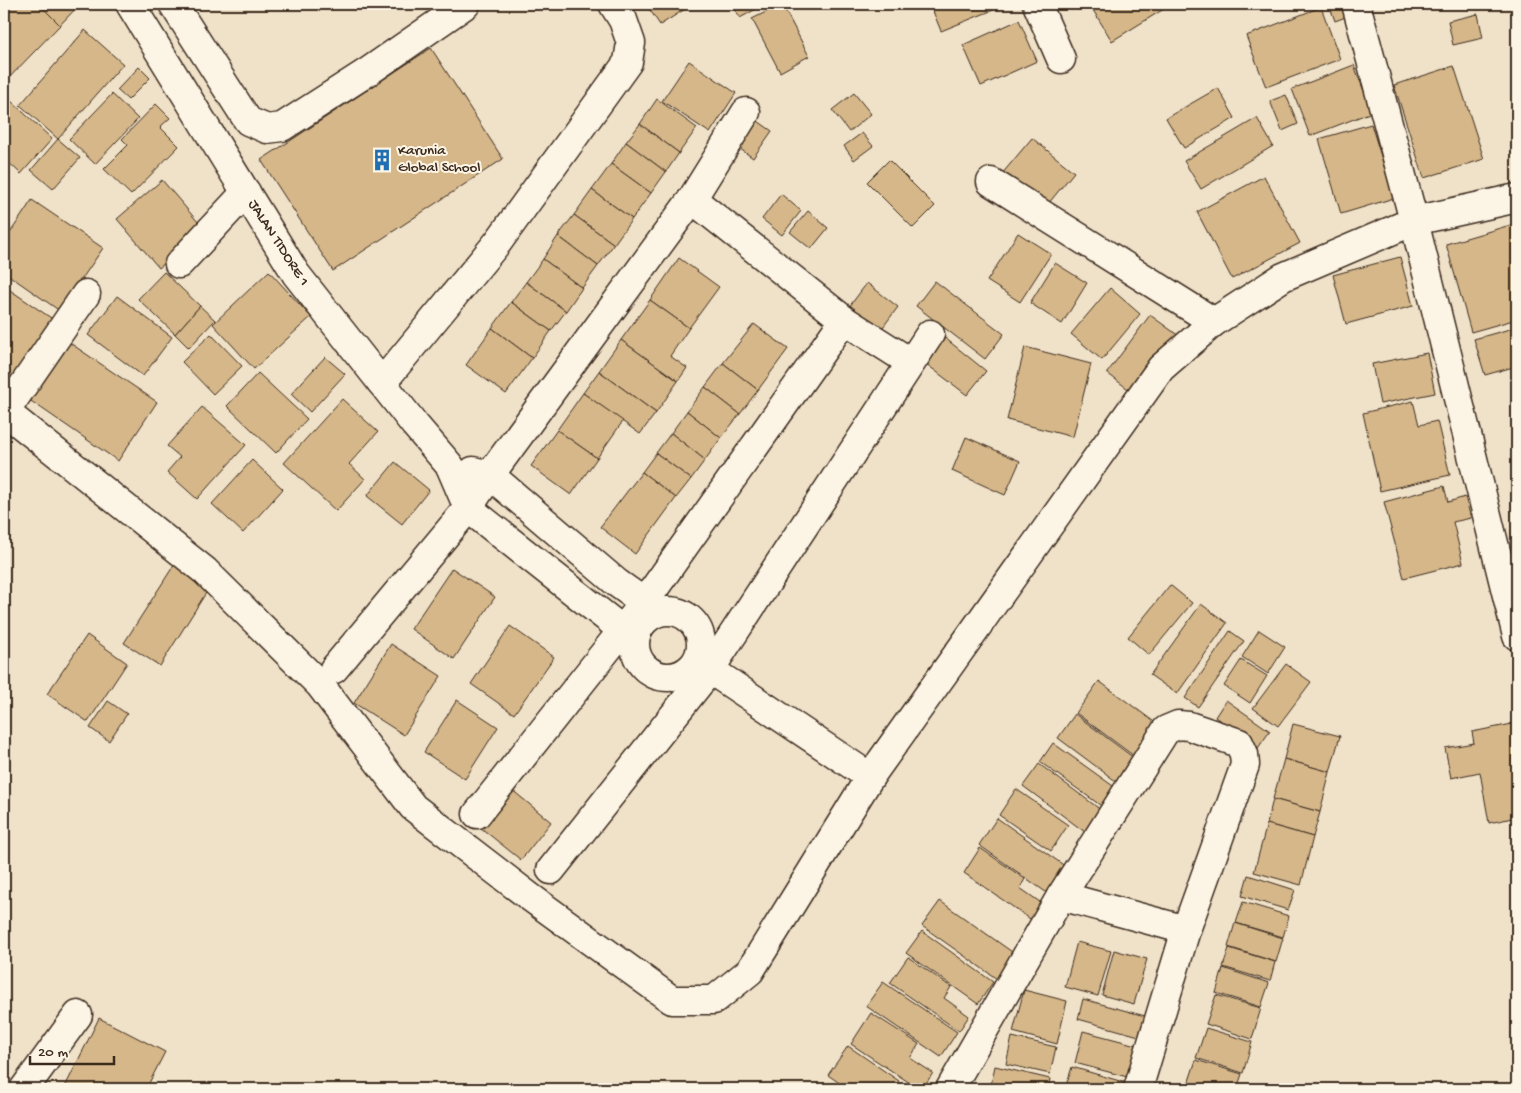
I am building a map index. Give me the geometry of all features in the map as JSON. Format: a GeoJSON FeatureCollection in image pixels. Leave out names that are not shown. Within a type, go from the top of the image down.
{"type":"FeatureCollection","features":[{"type":"Feature","properties":{"kind":"street","name":"JALAN TIDORE 1"},"geometry":{"type":"LineString","coordinates":[[130,4],[296,274],[450,466],[468,508]]}},
{"type":"Feature","properties":{"kind":"street"},"geometry":{"type":"LineString","coordinates":[[173,4],[248,121],[268,129],[282,127],[290,122],[369,72],[466,4]]}},
{"type":"Feature","properties":{"kind":"street"},"geometry":{"type":"LineString","coordinates":[[381,382],[498,242],[628,62],[631,43],[623,20],[612,4]]}},
{"type":"Feature","properties":{"kind":"street"},"geometry":{"type":"LineString","coordinates":[[1037,4],[1062,59]]}},
{"type":"Feature","properties":{"kind":"street"},"geometry":{"type":"LineString","coordinates":[[1356,4],[1414,221],[1517,636]]}},
{"type":"Feature","properties":{"kind":"street"},"geometry":{"type":"LineString","coordinates":[[334,669],[468,508],[490,475],[692,199],[746,112]]}},
{"type":"Feature","properties":{"kind":"street"},"geometry":{"type":"LineString","coordinates":[[991,182],[1214,322]]}},
{"type":"Feature","properties":{"kind":"street"},"geometry":{"type":"LineString","coordinates":[[179,264],[246,192]]}},
{"type":"Feature","properties":{"kind":"street"},"geometry":{"type":"LineString","coordinates":[[86,294],[4,412],[205,571],[320,685],[413,807],[530,897],[672,1000],[714,1000],[750,971],[870,777],[1161,368],[1214,322],[1283,277],[1414,221],[1517,198]]}},
{"type":"Feature","properties":{"kind":"street"},"geometry":{"type":"LineString","coordinates":[[692,199],[844,320],[910,362]]}},
{"type":"Feature","properties":{"kind":"street"},"geometry":{"type":"LineString","coordinates":[[477,814],[651,608],[844,320]]}},
{"type":"Feature","properties":{"kind":"street"},"geometry":{"type":"LineString","coordinates":[[551,870],[703,666],[930,334]]}},
{"type":"Feature","properties":{"kind":"street"},"geometry":{"type":"LineString","coordinates":[[450,466],[490,475],[617,583],[651,608],[684,615],[694,623],[700,635],[703,666],[870,777]]}},
{"type":"Feature","properties":{"kind":"street"},"geometry":{"type":"LineString","coordinates":[[468,508],[629,635],[642,664],[651,673],[664,677],[676,676],[703,666]]}},
{"type":"Feature","properties":{"kind":"street"},"geometry":{"type":"LineString","coordinates":[[950,1089],[1061,896],[1166,730],[1178,725],[1189,726],[1239,743],[1244,754],[1245,765],[1186,930],[1138,1089]]}},
{"type":"Feature","properties":{"kind":"street"},"geometry":{"type":"LineString","coordinates":[[1061,896],[1186,930]]}},
{"type":"Feature","properties":{"kind":"street"},"geometry":{"type":"LineString","coordinates":[[24,1089],[78,1015]]}},
{"type":"Feature","properties":{"kind":"building"},"geometry":{"type":"Polygon","coordinates":[[[4,4],[39,4],[60,25],[4,83],[4,4]]]}},
{"type":"Feature","properties":{"kind":"building"},"geometry":{"type":"Polygon","coordinates":[[[39,4],[80,4],[60,25],[39,4]]]}},
{"type":"Feature","properties":{"kind":"building"},"geometry":{"type":"Polygon","coordinates":[[[646,4],[693,4],[660,25],[646,4]]]}},
{"type":"Feature","properties":{"kind":"building"},"geometry":{"type":"Polygon","coordinates":[[[732,4],[765,4],[740,18],[732,4]]]}},
{"type":"Feature","properties":{"kind":"building"},"geometry":{"type":"Polygon","coordinates":[[[782,4],[809,56],[780,72],[752,19],[782,4]]]}},
{"type":"Feature","properties":{"kind":"building"},"geometry":{"type":"Polygon","coordinates":[[[930,4],[1008,4],[941,31],[930,4]]]}},
{"type":"Feature","properties":{"kind":"building"},"geometry":{"type":"Polygon","coordinates":[[[1104,4],[1165,4],[1167,7],[1112,41],[1093,10],[1104,4]]]}},
{"type":"Feature","properties":{"kind":"building"},"geometry":{"type":"Polygon","coordinates":[[[1329,4],[1347,4],[1351,15],[1335,21],[1329,4]]]}},
{"type":"Feature","properties":{"kind":"building"},"geometry":{"type":"Polygon","coordinates":[[[1321,7],[1340,59],[1266,87],[1246,36],[1321,7]]]}},
{"type":"Feature","properties":{"kind":"building"},"geometry":{"type":"Polygon","coordinates":[[[1478,14],[1483,38],[1453,45],[1448,21],[1478,14]]]}},
{"type":"Feature","properties":{"kind":"building"},"geometry":{"type":"Polygon","coordinates":[[[1019,20],[1037,61],[981,86],[963,45],[1019,20]]]}},
{"type":"Feature","properties":{"kind":"building"},"geometry":{"type":"Polygon","coordinates":[[[85,30],[123,64],[58,139],[20,105],[85,30]]]}},
{"type":"Feature","properties":{"kind":"building","name":"Karunia Global School"},"geometry":{"type":"Polygon","coordinates":[[[431,48],[503,159],[333,271],[261,160],[431,48]]]}},
{"type":"Feature","properties":{"kind":"building"},"geometry":{"type":"Polygon","coordinates":[[[689,61],[736,93],[710,133],[662,101],[689,61]]]}},
{"type":"Feature","properties":{"kind":"building"},"geometry":{"type":"Polygon","coordinates":[[[1354,65],[1372,112],[1310,136],[1292,89],[1354,65]]]}},
{"type":"Feature","properties":{"kind":"building"},"geometry":{"type":"Polygon","coordinates":[[[1454,66],[1484,159],[1424,178],[1394,85],[1454,66]]]}},
{"type":"Feature","properties":{"kind":"building"},"geometry":{"type":"Polygon","coordinates":[[[139,67],[150,78],[128,100],[117,90],[139,67]]]}},
{"type":"Feature","properties":{"kind":"building"},"geometry":{"type":"Polygon","coordinates":[[[1218,88],[1235,118],[1184,148],[1166,118],[1218,88]]]}},
{"type":"Feature","properties":{"kind":"building"},"geometry":{"type":"Polygon","coordinates":[[[854,93],[871,114],[849,132],[832,110],[854,93]]]}},
{"type":"Feature","properties":{"kind":"building"},"geometry":{"type":"Polygon","coordinates":[[[112,94],[138,119],[95,164],[69,139],[112,94]]]}},
{"type":"Feature","properties":{"kind":"building"},"geometry":{"type":"Polygon","coordinates":[[[1286,95],[1298,124],[1282,131],[1270,101],[1286,95]]]}},
{"type":"Feature","properties":{"kind":"building"},"geometry":{"type":"Polygon","coordinates":[[[657,99],[697,128],[679,153],[640,124],[657,99]]]}},
{"type":"Feature","properties":{"kind":"building"},"geometry":{"type":"Polygon","coordinates":[[[10,100],[52,139],[21,174],[4,158],[4,106],[10,100]]]}},
{"type":"Feature","properties":{"kind":"building"},"geometry":{"type":"Polygon","coordinates":[[[156,104],[170,118],[160,127],[179,146],[131,195],[104,169],[128,145],[122,139],[156,104]]]}},
{"type":"Feature","properties":{"kind":"building"},"geometry":{"type":"Polygon","coordinates":[[[752,117],[772,131],[753,158],[733,144],[752,117]]]}},
{"type":"Feature","properties":{"kind":"building"},"geometry":{"type":"Polygon","coordinates":[[[1257,118],[1273,146],[1201,189],[1184,161],[1257,118]]]}},
{"type":"Feature","properties":{"kind":"building"},"geometry":{"type":"Polygon","coordinates":[[[640,124],[679,153],[666,172],[626,142],[640,124]]]}},
{"type":"Feature","properties":{"kind":"building"},"geometry":{"type":"Polygon","coordinates":[[[1371,124],[1394,198],[1341,214],[1319,139],[1371,124]]]}},
{"type":"Feature","properties":{"kind":"building"},"geometry":{"type":"Polygon","coordinates":[[[862,133],[873,146],[854,160],[844,146],[862,133]]]}},
{"type":"Feature","properties":{"kind":"building"},"geometry":{"type":"Polygon","coordinates":[[[1032,138],[1074,172],[1044,209],[1001,175],[1032,138]]]}},
{"type":"Feature","properties":{"kind":"building"},"geometry":{"type":"Polygon","coordinates":[[[58,139],[80,158],[53,189],[31,170],[58,139]]]}},
{"type":"Feature","properties":{"kind":"building"},"geometry":{"type":"Polygon","coordinates":[[[626,142],[666,172],[651,193],[611,164],[626,142]]]}},
{"type":"Feature","properties":{"kind":"building"},"geometry":{"type":"Polygon","coordinates":[[[889,160],[935,206],[913,228],[867,182],[889,160]]]}},
{"type":"Feature","properties":{"kind":"building"},"geometry":{"type":"Polygon","coordinates":[[[611,164],[651,193],[632,219],[592,190],[611,164]]]}},
{"type":"Feature","properties":{"kind":"building"},"geometry":{"type":"Polygon","coordinates":[[[1264,176],[1300,243],[1232,279],[1197,212],[1264,176]]]}},
{"type":"Feature","properties":{"kind":"building"},"geometry":{"type":"Polygon","coordinates":[[[162,180],[204,229],[159,268],[117,219],[162,180]]]}},
{"type":"Feature","properties":{"kind":"building"},"geometry":{"type":"Polygon","coordinates":[[[592,190],[632,219],[614,244],[574,215],[592,190]]]}},
{"type":"Feature","properties":{"kind":"building"},"geometry":{"type":"Polygon","coordinates":[[[781,194],[801,211],[782,235],[762,219],[781,194]]]}},
{"type":"Feature","properties":{"kind":"building"},"geometry":{"type":"Polygon","coordinates":[[[32,200],[103,248],[60,311],[4,272],[4,242],[32,200]]]}},
{"type":"Feature","properties":{"kind":"building"},"geometry":{"type":"Polygon","coordinates":[[[808,211],[828,228],[811,249],[790,232],[808,211]]]}},
{"type":"Feature","properties":{"kind":"building"},"geometry":{"type":"Polygon","coordinates":[[[574,215],[614,244],[598,266],[558,236],[574,215]]]}},
{"type":"Feature","properties":{"kind":"building"},"geometry":{"type":"Polygon","coordinates":[[[1517,223],[1517,319],[1471,332],[1446,244],[1517,223]]]}},
{"type":"Feature","properties":{"kind":"building"},"geometry":{"type":"Polygon","coordinates":[[[1018,233],[1051,254],[1020,302],[987,281],[1018,233]]]}},
{"type":"Feature","properties":{"kind":"building"},"geometry":{"type":"Polygon","coordinates":[[[558,236],[598,266],[582,288],[543,259],[558,236]]]}},
{"type":"Feature","properties":{"kind":"building"},"geometry":{"type":"Polygon","coordinates":[[[1400,257],[1413,306],[1346,324],[1333,275],[1400,257]]]}},
{"type":"Feature","properties":{"kind":"building"},"geometry":{"type":"Polygon","coordinates":[[[679,258],[719,287],[689,328],[650,300],[679,258]]]}},
{"type":"Feature","properties":{"kind":"building"},"geometry":{"type":"Polygon","coordinates":[[[543,259],[582,288],[566,311],[526,282],[543,259]]]}},
{"type":"Feature","properties":{"kind":"building"},"geometry":{"type":"Polygon","coordinates":[[[1055,263],[1087,283],[1062,324],[1030,303],[1055,263]]]}},
{"type":"Feature","properties":{"kind":"building"},"geometry":{"type":"Polygon","coordinates":[[[269,271],[311,317],[254,369],[213,324],[269,271]]]}},
{"type":"Feature","properties":{"kind":"building"},"geometry":{"type":"Polygon","coordinates":[[[164,272],[200,306],[175,334],[138,299],[164,272]]]}},
{"type":"Feature","properties":{"kind":"building"},"geometry":{"type":"Polygon","coordinates":[[[935,281],[1004,334],[985,359],[916,306],[935,281]]]}},
{"type":"Feature","properties":{"kind":"building"},"geometry":{"type":"Polygon","coordinates":[[[526,282],[566,311],[551,331],[511,302],[526,282]]]}},
{"type":"Feature","properties":{"kind":"building"},"geometry":{"type":"Polygon","coordinates":[[[867,283],[898,307],[877,335],[846,311],[867,283]]]}},
{"type":"Feature","properties":{"kind":"building"},"geometry":{"type":"Polygon","coordinates":[[[4,286],[57,322],[4,394],[4,286]]]}},
{"type":"Feature","properties":{"kind":"building"},"geometry":{"type":"Polygon","coordinates":[[[1110,288],[1140,314],[1102,360],[1071,334],[1110,288]]]}},
{"type":"Feature","properties":{"kind":"building"},"geometry":{"type":"Polygon","coordinates":[[[117,296],[172,337],[143,376],[88,335],[117,296]]]}},
{"type":"Feature","properties":{"kind":"building"},"geometry":{"type":"Polygon","coordinates":[[[650,300],[689,328],[670,356],[687,368],[678,381],[621,340],[650,300]]]}},
{"type":"Feature","properties":{"kind":"building"},"geometry":{"type":"Polygon","coordinates":[[[511,302],[551,331],[532,358],[492,328],[511,302]]]}},
{"type":"Feature","properties":{"kind":"building"},"geometry":{"type":"Polygon","coordinates":[[[200,306],[215,320],[189,348],[175,334],[200,306]]]}},
{"type":"Feature","properties":{"kind":"building"},"geometry":{"type":"Polygon","coordinates":[[[1150,315],[1179,336],[1136,395],[1107,373],[1150,315]]]}},
{"type":"Feature","properties":{"kind":"building"},"geometry":{"type":"Polygon","coordinates":[[[754,324],[788,349],[758,390],[723,363],[754,324]]]}},
{"type":"Feature","properties":{"kind":"building"},"geometry":{"type":"Polygon","coordinates":[[[1517,327],[1517,366],[1485,375],[1474,339],[1517,327]]]}},
{"type":"Feature","properties":{"kind":"building"},"geometry":{"type":"Polygon","coordinates":[[[492,328],[532,358],[506,394],[466,365],[492,328]]]}},
{"type":"Feature","properties":{"kind":"building"},"geometry":{"type":"Polygon","coordinates":[[[211,334],[242,366],[213,394],[182,362],[211,334]]]}},
{"type":"Feature","properties":{"kind":"building"},"geometry":{"type":"Polygon","coordinates":[[[945,338],[986,371],[967,395],[925,363],[945,338]]]}},
{"type":"Feature","properties":{"kind":"building"},"geometry":{"type":"Polygon","coordinates":[[[621,340],[678,381],[656,413],[599,371],[621,340]]]}},
{"type":"Feature","properties":{"kind":"building"},"geometry":{"type":"Polygon","coordinates":[[[67,341],[157,402],[118,461],[28,399],[67,341]]]}},
{"type":"Feature","properties":{"kind":"building"},"geometry":{"type":"Polygon","coordinates":[[[1025,347],[1091,364],[1073,437],[1007,420],[1025,347]]]}},
{"type":"Feature","properties":{"kind":"building"},"geometry":{"type":"Polygon","coordinates":[[[1427,353],[1435,393],[1380,404],[1372,364],[1427,353]]]}},
{"type":"Feature","properties":{"kind":"building"},"geometry":{"type":"Polygon","coordinates":[[[325,357],[345,374],[310,412],[291,394],[325,357]]]}},
{"type":"Feature","properties":{"kind":"building"},"geometry":{"type":"Polygon","coordinates":[[[723,363],[758,390],[740,414],[705,387],[723,363]]]}},
{"type":"Feature","properties":{"kind":"building"},"geometry":{"type":"Polygon","coordinates":[[[1517,370],[1517,386],[1514,386],[1512,371],[1517,370]]]}},
{"type":"Feature","properties":{"kind":"building"},"geometry":{"type":"Polygon","coordinates":[[[599,371],[656,413],[640,434],[583,393],[599,371]]]}},
{"type":"Feature","properties":{"kind":"building"},"geometry":{"type":"Polygon","coordinates":[[[258,373],[307,419],[276,453],[227,406],[258,373]]]}},
{"type":"Feature","properties":{"kind":"building"},"geometry":{"type":"Polygon","coordinates":[[[705,387],[740,414],[721,438],[687,411],[705,387]]]}},
{"type":"Feature","properties":{"kind":"building"},"geometry":{"type":"Polygon","coordinates":[[[583,393],[623,421],[597,458],[557,430],[583,393]]]}},
{"type":"Feature","properties":{"kind":"building"},"geometry":{"type":"Polygon","coordinates":[[[342,399],[378,432],[349,464],[365,479],[336,511],[284,463],[342,399]]]}},
{"type":"Feature","properties":{"kind":"building"},"geometry":{"type":"Polygon","coordinates":[[[1413,401],[1419,425],[1437,421],[1450,475],[1380,491],[1363,413],[1413,401]]]}},
{"type":"Feature","properties":{"kind":"building"},"geometry":{"type":"Polygon","coordinates":[[[202,407],[246,445],[197,499],[167,472],[180,457],[167,446],[202,407]]]}},
{"type":"Feature","properties":{"kind":"building"},"geometry":{"type":"Polygon","coordinates":[[[687,411],[721,438],[705,460],[671,433],[687,411]]]}},
{"type":"Feature","properties":{"kind":"building"},"geometry":{"type":"Polygon","coordinates":[[[557,430],[597,458],[571,495],[531,466],[557,430]]]}},
{"type":"Feature","properties":{"kind":"building"},"geometry":{"type":"Polygon","coordinates":[[[671,433],[705,460],[691,479],[656,453],[671,433]]]}},
{"type":"Feature","properties":{"kind":"building"},"geometry":{"type":"Polygon","coordinates":[[[966,437],[1020,461],[1005,495],[952,471],[966,437]]]}},
{"type":"Feature","properties":{"kind":"building"},"geometry":{"type":"Polygon","coordinates":[[[656,453],[691,479],[676,498],[642,472],[656,453]]]}},
{"type":"Feature","properties":{"kind":"building"},"geometry":{"type":"Polygon","coordinates":[[[252,460],[283,489],[243,533],[212,504],[252,460]]]}},
{"type":"Feature","properties":{"kind":"building"},"geometry":{"type":"Polygon","coordinates":[[[395,462],[429,490],[402,524],[367,496],[395,462]]]}},
{"type":"Feature","properties":{"kind":"building"},"geometry":{"type":"Polygon","coordinates":[[[642,472],[676,498],[635,554],[600,527],[642,472]]]}},
{"type":"Feature","properties":{"kind":"building"},"geometry":{"type":"Polygon","coordinates":[[[1444,486],[1448,502],[1465,497],[1471,518],[1453,522],[1463,563],[1404,578],[1384,502],[1444,486]]]}},
{"type":"Feature","properties":{"kind":"building"},"geometry":{"type":"Polygon","coordinates":[[[174,565],[209,588],[160,666],[124,643],[174,565]]]}},
{"type":"Feature","properties":{"kind":"building"},"geometry":{"type":"Polygon","coordinates":[[[452,568],[495,597],[454,659],[411,629],[452,568]]]}},
{"type":"Feature","properties":{"kind":"building"},"geometry":{"type":"Polygon","coordinates":[[[1170,585],[1192,603],[1149,655],[1128,637],[1170,585]]]}},
{"type":"Feature","properties":{"kind":"building"},"geometry":{"type":"Polygon","coordinates":[[[1201,604],[1227,623],[1177,694],[1150,675],[1201,604]]]}},
{"type":"Feature","properties":{"kind":"building"},"geometry":{"type":"Polygon","coordinates":[[[510,626],[554,657],[514,714],[471,684],[510,626]]]}},
{"type":"Feature","properties":{"kind":"building"},"geometry":{"type":"Polygon","coordinates":[[[1259,630],[1285,647],[1268,674],[1242,657],[1259,630]]]}},
{"type":"Feature","properties":{"kind":"building"},"geometry":{"type":"Polygon","coordinates":[[[1230,631],[1244,641],[1198,707],[1185,698],[1230,631]]]}},
{"type":"Feature","properties":{"kind":"building"},"geometry":{"type":"Polygon","coordinates":[[[87,635],[127,663],[88,722],[47,694],[87,635]]]}},
{"type":"Feature","properties":{"kind":"building"},"geometry":{"type":"Polygon","coordinates":[[[391,644],[441,676],[404,735],[354,703],[391,644]]]}},
{"type":"Feature","properties":{"kind":"building"},"geometry":{"type":"Polygon","coordinates":[[[1241,660],[1267,676],[1250,703],[1224,686],[1241,660]]]}},
{"type":"Feature","properties":{"kind":"building"},"geometry":{"type":"Polygon","coordinates":[[[1286,664],[1311,682],[1278,726],[1253,708],[1286,664]]]}},
{"type":"Feature","properties":{"kind":"building"},"geometry":{"type":"Polygon","coordinates":[[[1099,681],[1161,727],[1138,759],[1076,713],[1099,681]]]}},
{"type":"Feature","properties":{"kind":"building"},"geometry":{"type":"Polygon","coordinates":[[[457,700],[498,727],[465,779],[424,752],[457,700]]]}},
{"type":"Feature","properties":{"kind":"building"},"geometry":{"type":"Polygon","coordinates":[[[1226,700],[1270,731],[1258,748],[1215,717],[1226,700]]]}},
{"type":"Feature","properties":{"kind":"building"},"geometry":{"type":"Polygon","coordinates":[[[108,701],[127,714],[109,741],[90,728],[108,701]]]}},
{"type":"Feature","properties":{"kind":"building"},"geometry":{"type":"Polygon","coordinates":[[[1075,714],[1138,761],[1121,785],[1058,738],[1075,714]]]}},
{"type":"Feature","properties":{"kind":"building"},"geometry":{"type":"Polygon","coordinates":[[[1517,723],[1517,817],[1489,823],[1480,772],[1451,778],[1445,748],[1474,743],[1472,732],[1517,723]]]}},
{"type":"Feature","properties":{"kind":"building"},"geometry":{"type":"Polygon","coordinates":[[[1293,724],[1340,736],[1330,772],[1284,759],[1293,724]]]}},
{"type":"Feature","properties":{"kind":"building"},"geometry":{"type":"Polygon","coordinates":[[[1053,743],[1120,791],[1107,810],[1040,762],[1053,743]]]}},
{"type":"Feature","properties":{"kind":"building"},"geometry":{"type":"Polygon","coordinates":[[[1284,759],[1330,772],[1320,812],[1273,799],[1284,759]]]}},
{"type":"Feature","properties":{"kind":"building"},"geometry":{"type":"Polygon","coordinates":[[[1039,764],[1105,813],[1089,835],[1023,786],[1039,764]]]}},
{"type":"Feature","properties":{"kind":"building"},"geometry":{"type":"Polygon","coordinates":[[[511,789],[551,822],[521,860],[481,828],[511,789]]]}},
{"type":"Feature","properties":{"kind":"building"},"geometry":{"type":"Polygon","coordinates":[[[1016,789],[1068,825],[1051,851],[999,815],[1016,789]]]}},
{"type":"Feature","properties":{"kind":"building"},"geometry":{"type":"Polygon","coordinates":[[[1273,799],[1320,812],[1313,837],[1267,824],[1273,799]]]}},
{"type":"Feature","properties":{"kind":"building"},"geometry":{"type":"Polygon","coordinates":[[[997,818],[1069,869],[1050,895],[979,845],[997,818]]]}},
{"type":"Feature","properties":{"kind":"building"},"geometry":{"type":"Polygon","coordinates":[[[1267,824],[1313,837],[1301,885],[1254,872],[1267,824]]]}},
{"type":"Feature","properties":{"kind":"building"},"geometry":{"type":"Polygon","coordinates":[[[980,848],[1025,879],[1020,888],[1047,907],[1036,923],[964,873],[980,848]]]}},
{"type":"Feature","properties":{"kind":"building"},"geometry":{"type":"Polygon","coordinates":[[[1248,875],[1295,890],[1288,910],[1242,896],[1248,875]]]}},
{"type":"Feature","properties":{"kind":"building"},"geometry":{"type":"Polygon","coordinates":[[[940,901],[1015,954],[997,979],[922,926],[940,901]]]}},
{"type":"Feature","properties":{"kind":"building"},"geometry":{"type":"Polygon","coordinates":[[[1243,902],[1289,916],[1283,937],[1236,923],[1243,902]]]}},
{"type":"Feature","properties":{"kind":"building"},"geometry":{"type":"Polygon","coordinates":[[[1235,923],[1283,938],[1276,962],[1228,947],[1235,923]]]}},
{"type":"Feature","properties":{"kind":"building"},"geometry":{"type":"Polygon","coordinates":[[[922,931],[993,982],[978,1004],[906,953],[922,931]]]}},
{"type":"Feature","properties":{"kind":"building"},"geometry":{"type":"Polygon","coordinates":[[[1077,942],[1111,951],[1098,996],[1065,987],[1077,942]]]}},
{"type":"Feature","properties":{"kind":"building"},"geometry":{"type":"Polygon","coordinates":[[[1229,948],[1275,962],[1270,981],[1223,967],[1229,948]]]}},
{"type":"Feature","properties":{"kind":"building"},"geometry":{"type":"Polygon","coordinates":[[[1114,950],[1147,959],[1134,1004],[1102,995],[1114,950]]]}},
{"type":"Feature","properties":{"kind":"building"},"geometry":{"type":"Polygon","coordinates":[[[908,957],[951,987],[944,998],[969,1016],[959,1031],[890,983],[908,957]]]}},
{"type":"Feature","properties":{"kind":"building"},"geometry":{"type":"Polygon","coordinates":[[[1223,968],[1269,983],[1261,1007],[1216,993],[1223,968]]]}},
{"type":"Feature","properties":{"kind":"building"},"geometry":{"type":"Polygon","coordinates":[[[883,982],[957,1032],[941,1057],[866,1006],[883,982]]]}},
{"type":"Feature","properties":{"kind":"building"},"geometry":{"type":"Polygon","coordinates":[[[1024,990],[1067,1001],[1057,1044],[1013,1032],[1024,990]]]}},
{"type":"Feature","properties":{"kind":"building"},"geometry":{"type":"Polygon","coordinates":[[[1216,995],[1261,1008],[1252,1039],[1206,1024],[1216,995]]]}},
{"type":"Feature","properties":{"kind":"building"},"geometry":{"type":"Polygon","coordinates":[[[1083,999],[1145,1016],[1139,1036],[1078,1019],[1083,999]]]}},
{"type":"Feature","properties":{"kind":"building"},"geometry":{"type":"Polygon","coordinates":[[[871,1013],[919,1044],[910,1058],[933,1073],[922,1089],[919,1089],[851,1044],[871,1013]]]}},
{"type":"Feature","properties":{"kind":"building"},"geometry":{"type":"Polygon","coordinates":[[[99,1018],[165,1052],[146,1089],[64,1089],[99,1018]]]}},
{"type":"Feature","properties":{"kind":"building"},"geometry":{"type":"Polygon","coordinates":[[[1206,1028],[1252,1042],[1243,1073],[1196,1058],[1206,1028]]]}},
{"type":"Feature","properties":{"kind":"building"},"geometry":{"type":"Polygon","coordinates":[[[1083,1031],[1140,1046],[1131,1078],[1075,1063],[1083,1031]]]}},
{"type":"Feature","properties":{"kind":"building"},"geometry":{"type":"Polygon","coordinates":[[[1012,1037],[1056,1047],[1050,1074],[1006,1064],[1012,1037]]]}},
{"type":"Feature","properties":{"kind":"building"},"geometry":{"type":"Polygon","coordinates":[[[848,1046],[899,1081],[893,1089],[848,1089],[828,1075],[848,1046]]]}},
{"type":"Feature","properties":{"kind":"building"},"geometry":{"type":"Polygon","coordinates":[[[1196,1060],[1242,1074],[1237,1089],[1195,1089],[1187,1087],[1196,1060]]]}},
{"type":"Feature","properties":{"kind":"building"},"geometry":{"type":"Polygon","coordinates":[[[995,1066],[1050,1079],[1048,1089],[990,1089],[995,1066]]]}},
{"type":"Feature","properties":{"kind":"building"},"geometry":{"type":"Polygon","coordinates":[[[1072,1067],[1130,1084],[1128,1089],[1065,1089],[1072,1067]]]}},
{"type":"Feature","properties":{"kind":"place","name":"Karunia Global School"},"geometry":{"type":"Point","coordinates":[382,160]}}]}
